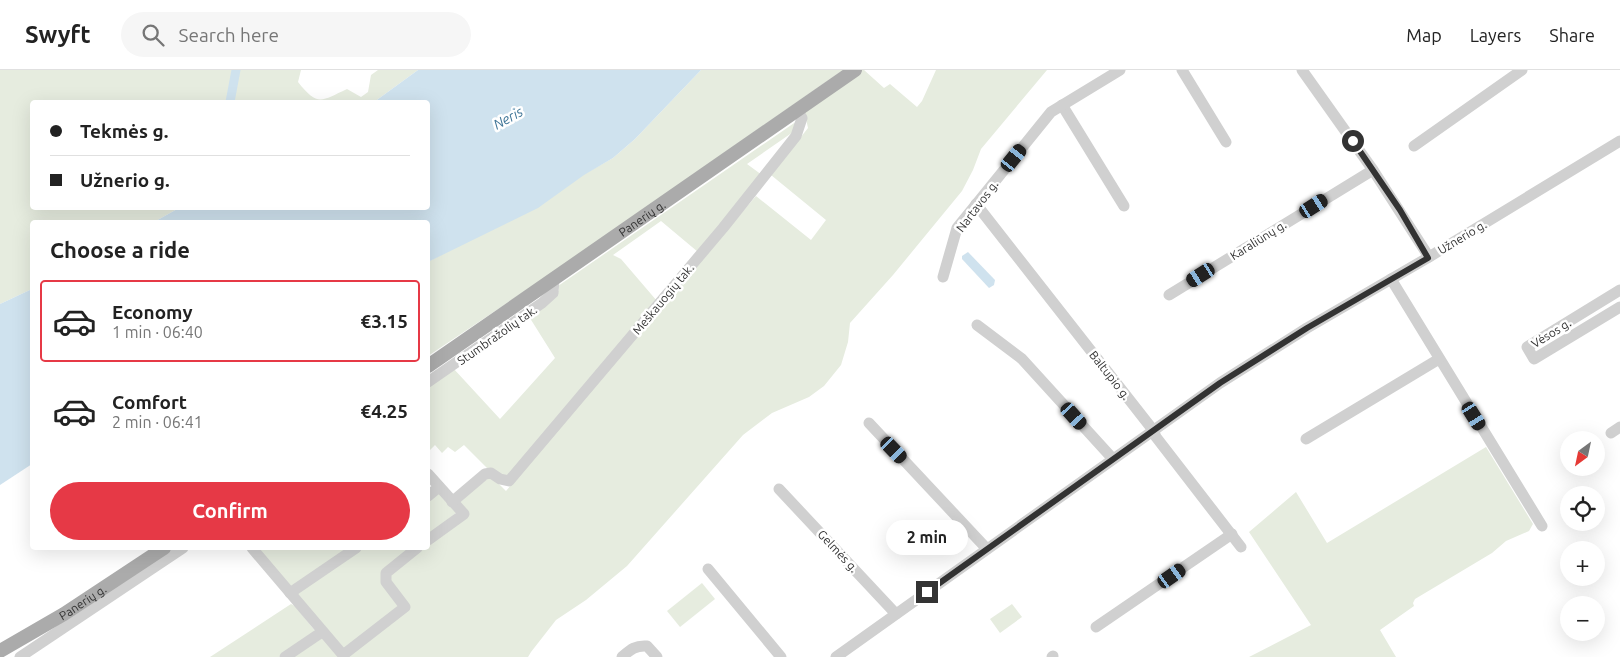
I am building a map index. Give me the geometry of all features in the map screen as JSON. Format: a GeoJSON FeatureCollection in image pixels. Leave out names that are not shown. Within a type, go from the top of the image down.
{"type":"FeatureCollection","features":[{"type":"Feature","properties":{"kind":"main road","name":"Panerių g."},"geometry":{"type":"LineString","coordinates":[[430,365],[855,70]]}},
{"type":"Feature","properties":{"kind":"main road","name":"Panerių g."},"geometry":{"type":"LineString","coordinates":[[0,651],[64,614],[161,550]]}},
{"type":"Feature","properties":{"kind":"street","name":"Nartavos g."},"geometry":{"type":"LineString","coordinates":[[942,277],[957,228],[1051,112],[1120,70]]}},
{"type":"Feature","properties":{"kind":"street"},"geometry":{"type":"LineString","coordinates":[[1182,70],[1226,142]]}},
{"type":"Feature","properties":{"kind":"street"},"geometry":{"type":"LineString","coordinates":[[1302,70],[1373,170],[1428,258]]}},
{"type":"Feature","properties":{"kind":"street"},"geometry":{"type":"LineString","coordinates":[[1414,146],[1522,70]]}},
{"type":"Feature","properties":{"kind":"street"},"geometry":{"type":"LineString","coordinates":[[1062,105],[1124,206]]}},
{"type":"Feature","properties":{"kind":"street","name":"Meškauogių tak."},"geometry":{"type":"LineString","coordinates":[[452,502],[485,474],[491,473],[500,479],[509,481],[723,228],[796,136],[802,118],[797,110]]}},
{"type":"Feature","properties":{"kind":"street","name":"Užnerio g."},"geometry":{"type":"LineString","coordinates":[[836,657],[1220,383],[1283,343],[1428,258],[1620,141]]}},
{"type":"Feature","properties":{"kind":"street","name":"Karaliūnų g."},"geometry":{"type":"LineString","coordinates":[[1169,295],[1373,170]]}},
{"type":"Feature","properties":{"kind":"street","name":"Baltupio g."},"geometry":{"type":"LineString","coordinates":[[976,204],[1153,430],[1156,437],[1241,547]]}},
{"type":"Feature","properties":{"kind":"street","name":"Stumbražolių tak."},"geometry":{"type":"LineString","coordinates":[[430,381],[542,303],[554,293],[554,279]]}},
{"type":"Feature","properties":{"kind":"street"},"geometry":{"type":"LineString","coordinates":[[1391,279],[1542,526]]}},
{"type":"Feature","properties":{"kind":"street","name":"Vėsos g."},"geometry":{"type":"LineString","coordinates":[[1620,290],[1527,347],[1534,359],[1620,307]]}},
{"type":"Feature","properties":{"kind":"street"},"geometry":{"type":"LineString","coordinates":[[977,325],[1022,359],[1114,459]]}},
{"type":"Feature","properties":{"kind":"street"},"geometry":{"type":"LineString","coordinates":[[1306,440],[1439,360]]}},
{"type":"Feature","properties":{"kind":"street"},"geometry":{"type":"LineString","coordinates":[[869,423],[988,549]]}},
{"type":"Feature","properties":{"kind":"street"},"geometry":{"type":"LineString","coordinates":[[430,476],[464,514],[430,539]]}},
{"type":"Feature","properties":{"kind":"street"},"geometry":{"type":"LineString","coordinates":[[430,494],[439,487]]}},
{"type":"Feature","properties":{"kind":"street","name":"Gelmės g."},"geometry":{"type":"LineString","coordinates":[[779,489],[896,614]]}},
{"type":"Feature","properties":{"kind":"street"},"geometry":{"type":"LineString","coordinates":[[1096,627],[1232,534]]}},
{"type":"Feature","properties":{"kind":"street"},"geometry":{"type":"LineString","coordinates":[[20,657],[181,550]]}},
{"type":"Feature","properties":{"kind":"street"},"geometry":{"type":"LineString","coordinates":[[254,550],[343,655],[405,607],[386,582],[385,577],[387,570],[414,550]]}},
{"type":"Feature","properties":{"kind":"street"},"geometry":{"type":"LineString","coordinates":[[290,592],[353,550]]}},
{"type":"Feature","properties":{"kind":"street"},"geometry":{"type":"LineString","coordinates":[[708,569],[781,657]]}},
{"type":"Feature","properties":{"kind":"street"},"geometry":{"type":"LineString","coordinates":[[285,657],[322,632]]}},
{"type":"Feature","properties":{"kind":"street"},"geometry":{"type":"LineString","coordinates":[[622,657],[633,647],[640,645],[647,646],[657,657]]}},
{"type":"Feature","properties":{"kind":"shaded area"},"geometry":{"type":"Polygon","coordinates":[[[0,70],[301,70],[298,82],[310,95],[315,98],[325,99],[347,89],[361,97],[368,92],[371,75],[378,70],[418,70],[377,100],[30,100],[30,210],[175,210],[158,220],[30,220],[30,290],[0,304],[0,70]]]}},
{"type":"Feature","properties":{"kind":"shaded area"},"geometry":{"type":"Polygon","coordinates":[[[701,70],[843,70],[550,274],[430,355],[430,261],[613,158],[635,139],[701,70]]]}},
{"type":"Feature","properties":{"kind":"shaded area"},"geometry":{"type":"Polygon","coordinates":[[[861,70],[864,70],[884,88],[890,84],[917,107],[922,101],[936,70],[1047,70],[981,149],[962,191],[893,275],[850,323],[848,342],[841,365],[824,386],[809,397],[772,413],[743,435],[627,566],[586,600],[556,620],[528,657],[343,657],[408,609],[388,580],[388,574],[419,550],[430,550],[430,542],[461,519],[458,502],[491,476],[506,491],[601,376],[756,196],[811,240],[826,220],[771,175],[808,128],[804,110],[861,70]]]}},
{"type":"Feature","properties":{"kind":"shaded area"},"geometry":{"type":"Polygon","coordinates":[[[800,119],[796,130],[747,164],[762,175],[698,252],[661,221],[613,255],[621,259],[657,301],[508,477],[488,469],[464,445],[455,452],[448,447],[442,453],[435,445],[430,450],[430,384],[453,368],[500,419],[555,358],[528,315],[553,297],[559,290],[558,286],[800,119]]]}},
{"type":"Feature","properties":{"kind":"shaded area"},"geometry":{"type":"Polygon","coordinates":[[[1486,447],[1533,524],[1529,531],[1506,541],[1492,553],[1415,599],[1414,606],[1380,630],[1396,657],[1249,657],[1311,625],[1249,532],[1296,492],[1327,543],[1486,447]]]}},
{"type":"Feature","properties":{"kind":"shaded area"},"geometry":{"type":"Polygon","coordinates":[[[438,491],[457,512],[430,535],[430,497],[438,491]]]}},
{"type":"Feature","properties":{"kind":"shaded area"},"geometry":{"type":"Polygon","coordinates":[[[257,550],[347,550],[290,590],[257,550]]]}},
{"type":"Feature","properties":{"kind":"shaded area"},"geometry":{"type":"Polygon","coordinates":[[[354,550],[411,550],[386,569],[401,607],[342,652],[292,593],[354,550]]]}},
{"type":"Feature","properties":{"kind":"shaded area"},"geometry":{"type":"Polygon","coordinates":[[[702,583],[715,599],[680,627],[667,611],[702,583]]]}},
{"type":"Feature","properties":{"kind":"shaded area"},"geometry":{"type":"Polygon","coordinates":[[[291,604],[295,606],[316,632],[279,657],[210,657],[291,604]]]}},
{"type":"Feature","properties":{"kind":"shaded area"},"geometry":{"type":"Polygon","coordinates":[[[1012,604],[1022,617],[1000,633],[990,619],[1012,604]]]}},
{"type":"Feature","properties":{"kind":"shaded area"},"geometry":{"type":"Polygon","coordinates":[[[322,637],[341,657],[291,657],[322,637]]]}},
{"type":"Feature","properties":{"kind":"water","name":"Neris"},"geometry":{"type":"Polygon","coordinates":[[[418,70],[701,70],[635,139],[613,158],[584,175],[538,208],[430,261],[430,220],[158,220],[175,210],[430,210],[430,100],[377,100],[418,70]]]}},
{"type":"Feature","properties":{"kind":"water"},"geometry":{"type":"Polygon","coordinates":[[[968,252],[995,280],[994,285],[989,288],[962,259],[962,256],[968,252]]]}},
{"type":"Feature","properties":{"kind":"water"},"geometry":{"type":"Polygon","coordinates":[[[30,290],[30,465],[0,485],[0,304],[30,290]]]}},
{"type":"Feature","properties":{"kind":"waterway"},"geometry":{"type":"LineString","coordinates":[[230,100],[236,70]]}},
{"type":"Feature","properties":{"kind":"route"},"geometry":{"type":"LineString","coordinates":[[927,592],[1220,383],[1307,328],[1428,258],[1400,210],[1353,141]]}}]}
